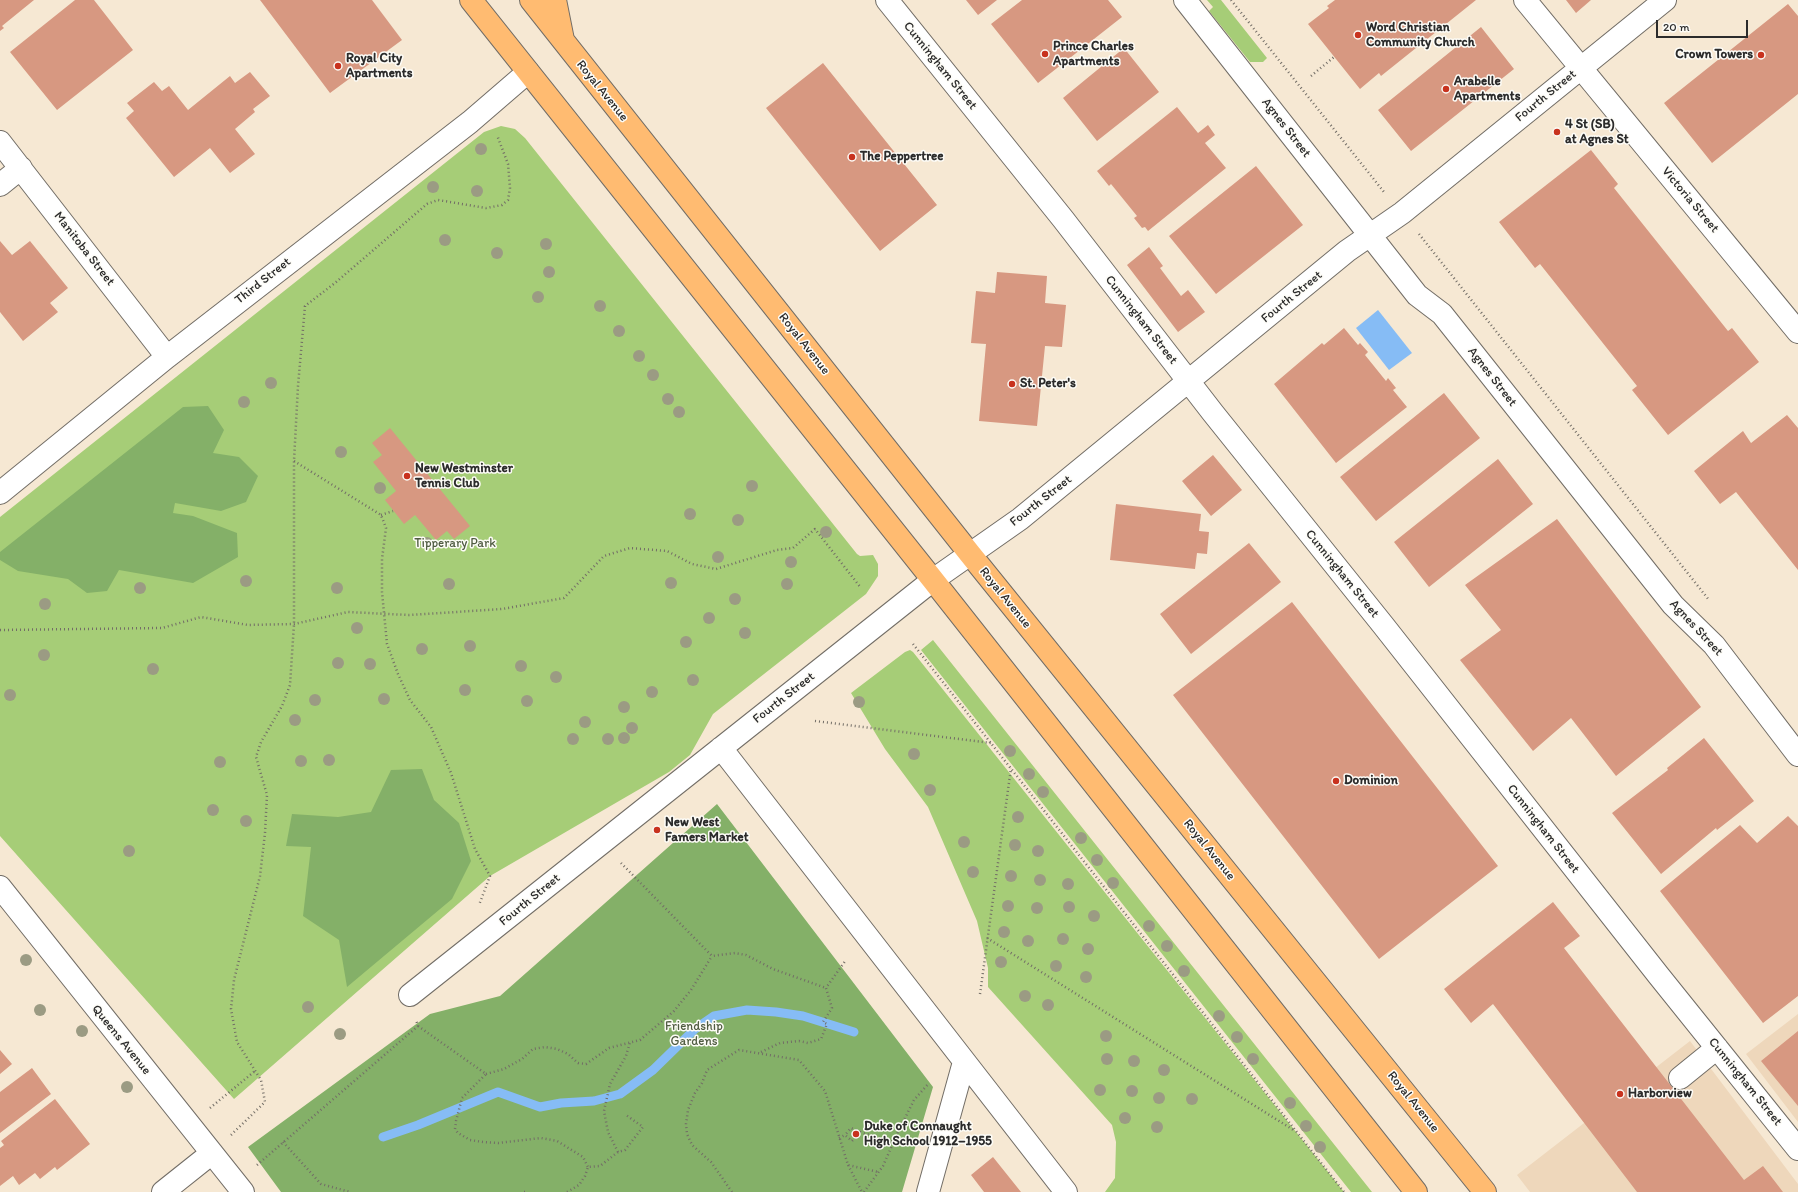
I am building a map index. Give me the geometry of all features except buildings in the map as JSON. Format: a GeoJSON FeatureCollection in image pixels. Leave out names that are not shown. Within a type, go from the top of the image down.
{"type":"FeatureCollection","features":[{"type":"Feature","properties":{"kind":"main road"},"geometry":{"type":"LineString","coordinates":[[471,0],[933,580],[1416,1192]]}},
{"type":"Feature","properties":{"kind":"main road","name":"Royal Avenue"},"geometry":{"type":"LineString","coordinates":[[531,0],[970,554],[1485,1192]]}},
{"type":"Feature","properties":{"kind":"main road"},"geometry":{"type":"LineString","coordinates":[[555,0],[564,43]]}},
{"type":"Feature","properties":{"kind":"street","name":"Cunningham Street"},"geometry":{"type":"LineString","coordinates":[[887,0],[1058,212],[1188,381],[1798,1149]]}},
{"type":"Feature","properties":{"kind":"street","name":"Agnes Street"},"geometry":{"type":"LineString","coordinates":[[1185,0],[1418,295],[1442,314],[1673,606],[1714,645],[1798,755]]}},
{"type":"Feature","properties":{"kind":"street","name":"Victoria Street"},"geometry":{"type":"LineString","coordinates":[[1525,0],[1798,332]]}},
{"type":"Feature","properties":{"kind":"street","name":"Fourth Street"},"geometry":{"type":"LineString","coordinates":[[410,995],[933,580],[1020,518],[1369,234],[1402,213],[1665,0]]}},
{"type":"Feature","properties":{"kind":"street","name":"Third Street"},"geometry":{"type":"LineString","coordinates":[[0,493],[167,358],[470,122],[528,72]]}},
{"type":"Feature","properties":{"kind":"street","name":"Manitoba Street"},"geometry":{"type":"LineString","coordinates":[[0,142],[167,358]]}},
{"type":"Feature","properties":{"kind":"street"},"geometry":{"type":"LineString","coordinates":[[0,185],[21,168]]}},
{"type":"Feature","properties":{"kind":"street"},"geometry":{"type":"LineString","coordinates":[[721,748],[1066,1192]]}},
{"type":"Feature","properties":{"kind":"street","name":"Queens Avenue"},"geometry":{"type":"LineString","coordinates":[[0,887],[243,1192]]}},
{"type":"Feature","properties":{"kind":"street"},"geometry":{"type":"LineString","coordinates":[[1680,1078],[1717,1048]]}},
{"type":"Feature","properties":{"kind":"street"},"geometry":{"type":"LineString","coordinates":[[928,1192],[964,1062]]}},
{"type":"Feature","properties":{"kind":"street"},"geometry":{"type":"LineString","coordinates":[[163,1192],[212,1153]]}},
{"type":"Feature","properties":{"kind":"path"},"geometry":{"type":"LineString","coordinates":[[1231,0],[1389,197]]}},
{"type":"Feature","properties":{"kind":"path"},"geometry":{"type":"LineString","coordinates":[[1310,76],[1334,57]]}},
{"type":"Feature","properties":{"kind":"path"},"geometry":{"type":"LineString","coordinates":[[212,1153],[265,1102],[261,1080],[237,1042],[231,1009],[234,980],[260,876],[265,833],[267,795],[256,757],[261,742],[282,706],[290,685],[294,624],[294,461],[298,386],[305,306],[427,204],[438,200],[486,208],[502,205],[508,200],[510,188],[508,164],[495,132]]}},
{"type":"Feature","properties":{"kind":"path"},"geometry":{"type":"LineString","coordinates":[[1416,231],[1714,605]]}},
{"type":"Feature","properties":{"kind":"path"},"geometry":{"type":"LineString","coordinates":[[294,461],[381,515],[386,528],[382,559],[383,614],[387,644],[398,674],[410,700],[432,727],[451,773],[475,849],[490,876],[476,911]]}},
{"type":"Feature","properties":{"kind":"path"},"geometry":{"type":"LineString","coordinates":[[381,515],[393,511]]}},
{"type":"Feature","properties":{"kind":"path"},"geometry":{"type":"LineString","coordinates":[[0,630],[162,628],[201,617],[248,625],[294,624],[348,612],[409,614],[502,609],[564,598],[604,556],[630,548],[667,552],[692,564],[716,569],[777,550],[793,548],[815,529],[861,588]]}},
{"type":"Feature","properties":{"kind":"path"},"geometry":{"type":"LineString","coordinates":[[913,644],[1344,1192]]}},
{"type":"Feature","properties":{"kind":"path"},"geometry":{"type":"LineString","coordinates":[[815,721],[992,743]]}},
{"type":"Feature","properties":{"kind":"path"},"geometry":{"type":"LineString","coordinates":[[980,994],[1011,767]]}},
{"type":"Feature","properties":{"kind":"path"},"geometry":{"type":"LineString","coordinates":[[602,843],[712,956]]}},
{"type":"Feature","properties":{"kind":"path"},"geometry":{"type":"LineString","coordinates":[[987,938],[1297,1132]]}},
{"type":"Feature","properties":{"kind":"path"},"geometry":{"type":"LineString","coordinates":[[712,956],[735,953],[746,955],[773,969],[826,988]]}},
{"type":"Feature","properties":{"kind":"path"},"geometry":{"type":"LineString","coordinates":[[567,1192],[579,1185],[585,1176],[588,1167],[583,1157],[558,1141],[541,1138],[498,1143],[470,1140],[458,1133],[455,1129],[462,1098],[486,1074],[504,1069],[522,1059],[533,1049],[545,1047],[556,1049],[568,1054],[578,1063],[586,1064],[609,1048],[640,1040],[674,1011],[691,990],[712,956]]}},
{"type":"Feature","properties":{"kind":"path"},"geometry":{"type":"LineString","coordinates":[[826,988],[846,960]]}},
{"type":"Feature","properties":{"kind":"path"},"geometry":{"type":"LineString","coordinates":[[760,1053],[780,1043],[799,1041],[808,1043],[821,1039],[828,1024],[823,1022],[832,1008],[826,988]]}},
{"type":"Feature","properties":{"kind":"path"},"geometry":{"type":"LineString","coordinates":[[410,995],[418,1026],[486,1074]]}},
{"type":"Feature","properties":{"kind":"path"},"geometry":{"type":"LineString","coordinates":[[254,1168],[418,1026]]}},
{"type":"Feature","properties":{"kind":"path"},"geometry":{"type":"LineString","coordinates":[[618,1152],[608,1132],[604,1111],[610,1084],[626,1056],[630,1042]]}},
{"type":"Feature","properties":{"kind":"path"},"geometry":{"type":"LineString","coordinates":[[732,1192],[711,1162],[692,1145],[687,1134],[688,1110],[707,1070],[739,1050],[799,1060],[825,1091],[848,1165],[863,1192],[883,1166],[914,1100],[933,1079]]}},
{"type":"Feature","properties":{"kind":"path"},"geometry":{"type":"LineString","coordinates":[[208,1110],[256,1071]]}},
{"type":"Feature","properties":{"kind":"path"},"geometry":{"type":"LineString","coordinates":[[588,1167],[600,1166],[618,1152],[625,1150],[643,1127],[626,1115]]}},
{"type":"Feature","properties":{"kind":"path"},"geometry":{"type":"LineString","coordinates":[[839,1138],[845,1136],[851,1128],[893,1142]]}},
{"type":"Feature","properties":{"kind":"path"},"geometry":{"type":"LineString","coordinates":[[845,1136],[852,1141],[860,1132]]}},
{"type":"Feature","properties":{"kind":"path"},"geometry":{"type":"LineString","coordinates":[[283,1142],[321,1184],[350,1192]]}},
{"type":"Feature","properties":{"kind":"path"},"geometry":{"type":"LineString","coordinates":[[848,1165],[878,1172]]}},
{"type":"Feature","properties":{"kind":"shaded area"},"geometry":{"type":"Polygon","coordinates":[[[1798,1014],[1798,1122],[1746,1054],[1798,1014]]]}},
{"type":"Feature","properties":{"kind":"shaded area"},"geometry":{"type":"Polygon","coordinates":[[[1690,1041],[1798,1184],[1798,1192],[1530,1192],[1517,1175],[1690,1041]]]}},
{"type":"Feature","properties":{"kind":"green space"},"geometry":{"type":"Polygon","coordinates":[[[1207,0],[1221,0],[1267,58],[1263,62],[1250,62],[1209,11],[1213,7],[1207,0]]]}},
{"type":"Feature","properties":{"kind":"green space","name":"Tipperary Park"},"geometry":{"type":"Polygon","coordinates":[[[501,126],[515,129],[525,138],[857,554],[860,556],[873,555],[878,564],[878,576],[866,594],[713,714],[690,755],[669,772],[490,876],[234,1099],[0,836],[0,517],[484,132],[501,126]]]}},
{"type":"Feature","properties":{"kind":"green space"},"geometry":{"type":"Polygon","coordinates":[[[208,406],[224,430],[213,453],[239,457],[258,476],[246,502],[221,511],[175,503],[173,513],[193,516],[237,533],[238,557],[193,583],[119,570],[107,591],[87,593],[68,579],[18,571],[0,560],[0,552],[183,407],[208,406]]]}},
{"type":"Feature","properties":{"kind":"green space"},"geometry":{"type":"Polygon","coordinates":[[[933,640],[1372,1192],[1351,1192],[921,650],[933,640]]]}},
{"type":"Feature","properties":{"kind":"green space"},"geometry":{"type":"Polygon","coordinates":[[[910,650],[1344,1192],[1105,1192],[1115,1178],[1116,1142],[1112,1125],[988,987],[988,968],[977,921],[928,807],[885,749],[851,693],[905,652],[910,650]]]}},
{"type":"Feature","properties":{"kind":"green space"},"geometry":{"type":"Polygon","coordinates":[[[422,769],[434,800],[459,823],[471,861],[452,899],[347,987],[339,940],[303,916],[311,847],[286,846],[292,814],[338,817],[371,812],[391,770],[422,769]]]}},
{"type":"Feature","properties":{"kind":"green space","name":"Friendship Gardens"},"geometry":{"type":"Polygon","coordinates":[[[717,804],[933,1087],[902,1192],[281,1192],[248,1147],[430,1014],[500,996],[717,804]]]}},
{"type":"Feature","properties":{"kind":"water"},"geometry":{"type":"Polygon","coordinates":[[[1378,310],[1412,353],[1389,370],[1356,328],[1378,310]]]}},
{"type":"Feature","properties":{"kind":"waterway"},"geometry":{"type":"LineString","coordinates":[[383,1137],[418,1125],[498,1092],[540,1107],[561,1103],[594,1101],[620,1094],[653,1070],[695,1029],[714,1016],[747,1010],[776,1012],[803,1016],[854,1032]]}},
{"type":"Feature","properties":{"kind":"place","name":"Word Christian Community Church"},"geometry":{"type":"Point","coordinates":[1358,35]}},
{"type":"Feature","properties":{"kind":"place","name":"Prince Charles Apartments"},"geometry":{"type":"Point","coordinates":[1045,54]}},
{"type":"Feature","properties":{"kind":"place","name":"Crown Towers"},"geometry":{"type":"Point","coordinates":[1761,55]}},
{"type":"Feature","properties":{"kind":"place","name":"Royal City Apartments"},"geometry":{"type":"Point","coordinates":[338,66]}},
{"type":"Feature","properties":{"kind":"place","name":"Arabelle Apartments"},"geometry":{"type":"Point","coordinates":[1446,89]}},
{"type":"Feature","properties":{"kind":"place","name":"4 St (SB) at Agnes St"},"geometry":{"type":"Point","coordinates":[1557,132]}},
{"type":"Feature","properties":{"kind":"place","name":"The Peppertree"},"geometry":{"type":"Point","coordinates":[852,157]}},
{"type":"Feature","properties":{"kind":"place","name":"St. Peter's"},"geometry":{"type":"Point","coordinates":[1012,384]}},
{"type":"Feature","properties":{"kind":"place","name":"New Westminster Tennis Club"},"geometry":{"type":"Point","coordinates":[407,476]}},
{"type":"Feature","properties":{"kind":"place","name":"Dominion"},"geometry":{"type":"Point","coordinates":[1336,781]}},
{"type":"Feature","properties":{"kind":"place","name":"New West Famers Market"},"geometry":{"type":"Point","coordinates":[657,830]}},
{"type":"Feature","properties":{"kind":"place","name":"Harborview"},"geometry":{"type":"Point","coordinates":[1620,1094]}},
{"type":"Feature","properties":{"kind":"place","name":"Duke of Connaught High School 1912–1955"},"geometry":{"type":"Point","coordinates":[856,1134]}}]}
